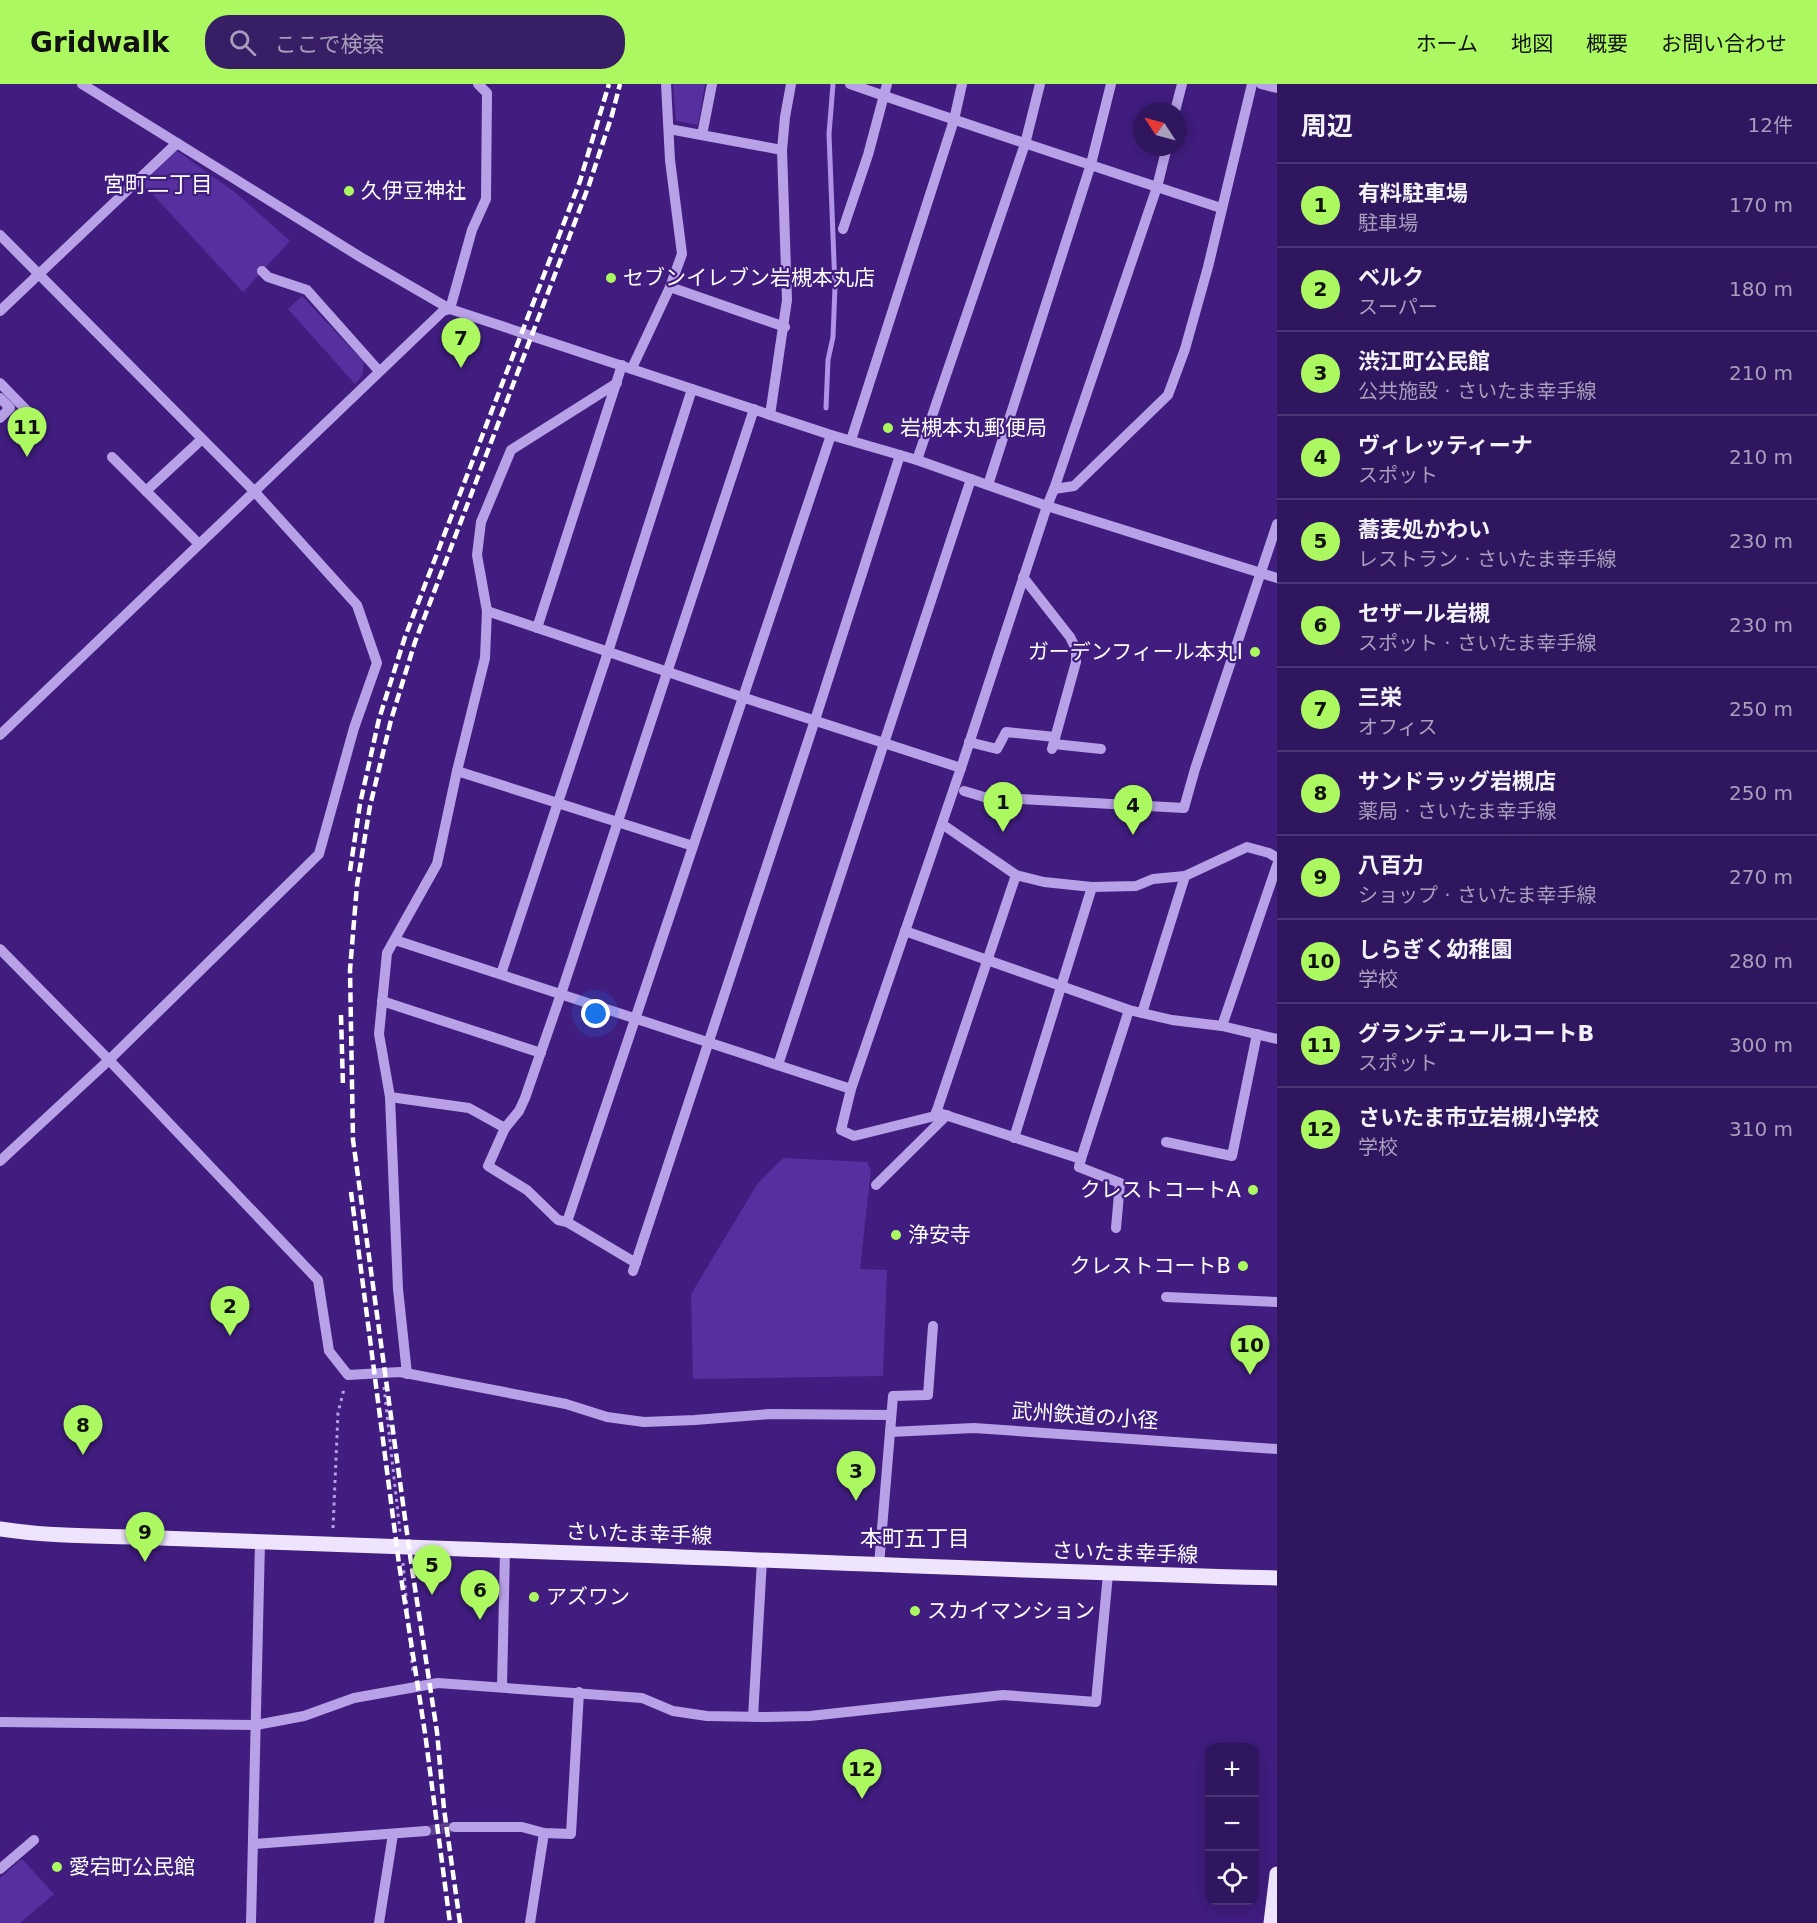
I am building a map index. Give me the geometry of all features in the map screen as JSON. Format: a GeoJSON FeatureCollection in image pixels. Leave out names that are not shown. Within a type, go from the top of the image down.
{"type":"FeatureCollection","features":[{"type":"Feature","properties":{"kind":"main road","name":"さいたま幸手線"},"geometry":{"type":"LineString","coordinates":[[0,1529],[40,1533],[332,1545],[1108,1574],[1277,1578]]}},
{"type":"Feature","properties":{"kind":"main road"},"geometry":{"type":"LineString","coordinates":[[1271,1923],[1277,1874]]}},
{"type":"Feature","properties":{"kind":"street"},"geometry":{"type":"LineString","coordinates":[[82,84],[362,258],[450,309],[831,435],[900,454],[1047,506],[1277,578]]}},
{"type":"Feature","properties":{"kind":"street"},"geometry":{"type":"LineString","coordinates":[[450,309],[472,230],[486,199],[487,93],[478,84]]}},
{"type":"Feature","properties":{"kind":"street"},"geometry":{"type":"LineString","coordinates":[[537,628],[617,383],[670,287],[682,254],[675,207],[666,84]]}},
{"type":"Feature","properties":{"kind":"street"},"geometry":{"type":"LineString","coordinates":[[702,135],[712,84]]}},
{"type":"Feature","properties":{"kind":"street"},"geometry":{"type":"LineString","coordinates":[[770,415],[788,300],[782,150],[791,84]]}},
{"type":"Feature","properties":{"kind":"street"},"geometry":{"type":"LineString","coordinates":[[850,84],[1221,208]]}},
{"type":"Feature","properties":{"kind":"street"},"geometry":{"type":"LineString","coordinates":[[843,229],[887,84]]}},
{"type":"Feature","properties":{"kind":"street"},"geometry":{"type":"LineString","coordinates":[[851,440],[954,120],[962,84]]}},
{"type":"Feature","properties":{"kind":"street"},"geometry":{"type":"LineString","coordinates":[[917,460],[1025,144],[1040,84]]}},
{"type":"Feature","properties":{"kind":"street"},"geometry":{"type":"LineString","coordinates":[[988,485],[1091,164],[1111,84]]}},
{"type":"Feature","properties":{"kind":"street"},"geometry":{"type":"LineString","coordinates":[[1177,102],[1182,84]]}},
{"type":"Feature","properties":{"kind":"street"},"geometry":{"type":"LineString","coordinates":[[1054,489],[1074,486],[1168,395],[1185,349],[1208,267],[1252,84]]}},
{"type":"Feature","properties":{"kind":"street"},"geometry":{"type":"LineString","coordinates":[[1261,84],[1277,88]]}},
{"type":"Feature","properties":{"kind":"street"},"geometry":{"type":"LineString","coordinates":[[669,129],[782,150]]}},
{"type":"Feature","properties":{"kind":"street"},"geometry":{"type":"LineString","coordinates":[[0,311],[177,143]]}},
{"type":"Feature","properties":{"kind":"street"},"geometry":{"type":"LineString","coordinates":[[1081,1159],[942,1114],[854,1136],[841,1130],[851,1089],[1157,187],[1165,156]]}},
{"type":"Feature","properties":{"kind":"street"},"geometry":{"type":"LineString","coordinates":[[0,235],[254,491],[357,605],[377,663],[354,728],[319,854],[109,1060],[0,1161]]}},
{"type":"Feature","properties":{"kind":"street"},"geometry":{"type":"LineString","coordinates":[[262,271],[268,277],[307,290],[379,371]]}},
{"type":"Feature","properties":{"kind":"street"},"geometry":{"type":"LineString","coordinates":[[670,287],[785,327]]}},
{"type":"Feature","properties":{"kind":"street"},"geometry":{"type":"LineString","coordinates":[[0,735],[379,371],[443,311],[450,309]]}},
{"type":"Feature","properties":{"kind":"street"},"geometry":{"type":"LineString","coordinates":[[0,383],[36,420]]}},
{"type":"Feature","properties":{"kind":"street"},"geometry":{"type":"LineString","coordinates":[[407,1374],[398,1289],[390,1097],[379,1034],[387,953],[437,864],[485,658],[488,611],[477,555],[481,522],[511,450],[617,383]]}},
{"type":"Feature","properties":{"kind":"street"},"geometry":{"type":"LineString","coordinates":[[501,974],[692,389]]}},
{"type":"Feature","properties":{"kind":"street"},"geometry":{"type":"LineString","coordinates":[[0,398],[10,408],[0,418]]}},
{"type":"Feature","properties":{"kind":"street"},"geometry":{"type":"LineString","coordinates":[[754,409],[541,1053],[519,1111],[505,1128],[488,1166],[527,1190],[558,1220],[567,1222],[634,1267],[710,1042],[900,454]]}},
{"type":"Feature","properties":{"kind":"street"},"geometry":{"type":"LineString","coordinates":[[567,1222],[831,435]]}},
{"type":"Feature","properties":{"kind":"street"},"geometry":{"type":"LineString","coordinates":[[146,491],[202,439]]}},
{"type":"Feature","properties":{"kind":"street"},"geometry":{"type":"LineString","coordinates":[[112,457],[199,544]]}},
{"type":"Feature","properties":{"kind":"street"},"geometry":{"type":"LineString","coordinates":[[778,1065],[971,479]]}},
{"type":"Feature","properties":{"kind":"street"},"geometry":{"type":"LineString","coordinates":[[964,791],[995,798],[1184,808],[1277,524]]}},
{"type":"Feature","properties":{"kind":"street"},"geometry":{"type":"LineString","coordinates":[[1023,577],[1070,637],[1076,649],[1076,662],[1053,743]]}},
{"type":"Feature","properties":{"kind":"street"},"geometry":{"type":"LineString","coordinates":[[488,611],[742,698],[961,768]]}},
{"type":"Feature","properties":{"kind":"street"},"geometry":{"type":"LineString","coordinates":[[969,742],[997,749],[1006,732],[1053,743],[1101,749]]}},
{"type":"Feature","properties":{"kind":"street"},"geometry":{"type":"LineString","coordinates":[[457,771],[693,846]]}},
{"type":"Feature","properties":{"kind":"street"},"geometry":{"type":"LineString","coordinates":[[942,824],[1016,875],[1044,882],[1092,887],[1136,886],[1154,879],[1185,876],[1247,847],[1269,853],[1277,858]]}},
{"type":"Feature","properties":{"kind":"street"},"geometry":{"type":"LineString","coordinates":[[1222,1026],[1277,865]]}},
{"type":"Feature","properties":{"kind":"street"},"geometry":{"type":"LineString","coordinates":[[876,1185],[942,1114],[987,960],[1016,875]]}},
{"type":"Feature","properties":{"kind":"street"},"geometry":{"type":"LineString","coordinates":[[1142,1013],[1185,876]]}},
{"type":"Feature","properties":{"kind":"street"},"geometry":{"type":"LineString","coordinates":[[1014,1138],[1063,987],[1092,887]]}},
{"type":"Feature","properties":{"kind":"street"},"geometry":{"type":"LineString","coordinates":[[905,931],[1129,1010],[1172,1020],[1222,1026],[1277,1039]]}},
{"type":"Feature","properties":{"kind":"street"},"geometry":{"type":"LineString","coordinates":[[395,940],[851,1089]]}},
{"type":"Feature","properties":{"kind":"street"},"geometry":{"type":"LineString","coordinates":[[0,948],[318,1280],[328,1351],[348,1376],[400,1372],[566,1404],[607,1417],[644,1422],[770,1414],[891,1415]]}},
{"type":"Feature","properties":{"kind":"street"},"geometry":{"type":"LineString","coordinates":[[382,1001],[541,1053]]}},
{"type":"Feature","properties":{"kind":"street"},"geometry":{"type":"LineString","coordinates":[[1116,1228],[1120,1183],[1079,1167],[1129,1010]]}},
{"type":"Feature","properties":{"kind":"street"},"geometry":{"type":"LineString","coordinates":[[1166,1142],[1232,1156],[1257,1034]]}},
{"type":"Feature","properties":{"kind":"street"},"geometry":{"type":"LineString","coordinates":[[390,1097],[469,1108],[505,1128]]}},
{"type":"Feature","properties":{"kind":"street"},"geometry":{"type":"LineString","coordinates":[[1166,1297],[1277,1302]]}},
{"type":"Feature","properties":{"kind":"street"},"geometry":{"type":"LineString","coordinates":[[879,1565],[893,1396],[928,1395],[933,1326]]}},
{"type":"Feature","properties":{"kind":"street","name":"武州鉄道の小径"},"geometry":{"type":"LineString","coordinates":[[890,1432],[974,1428],[1277,1449]]}},
{"type":"Feature","properties":{"kind":"street"},"geometry":{"type":"LineString","coordinates":[[251,1923],[260,1542]]}},
{"type":"Feature","properties":{"kind":"street"},"geometry":{"type":"LineString","coordinates":[[502,1687],[505,1550]]}},
{"type":"Feature","properties":{"kind":"street"},"geometry":{"type":"LineString","coordinates":[[753,1717],[762,1560]]}},
{"type":"Feature","properties":{"kind":"street"},"geometry":{"type":"LineString","coordinates":[[0,1722],[256,1725],[304,1716],[354,1698],[438,1683],[642,1698],[672,1711],[707,1716],[810,1716],[1003,1695],[1096,1702],[1108,1574]]}},
{"type":"Feature","properties":{"kind":"street"},"geometry":{"type":"LineString","coordinates":[[454,1827],[522,1827],[544,1833],[571,1834],[579,1692]]}},
{"type":"Feature","properties":{"kind":"street"},"geometry":{"type":"LineString","coordinates":[[253,1844],[426,1831]]}},
{"type":"Feature","properties":{"kind":"street"},"geometry":{"type":"LineString","coordinates":[[530,1923],[544,1833]]}},
{"type":"Feature","properties":{"kind":"street"},"geometry":{"type":"LineString","coordinates":[[379,1923],[393,1834]]}},
{"type":"Feature","properties":{"kind":"street"},"geometry":{"type":"LineString","coordinates":[[0,1869],[34,1840]]}},
{"type":"Feature","properties":{"kind":"path"},"geometry":{"type":"LineString","coordinates":[[332,1545],[338,1413],[348,1376]]}},
{"type":"Feature","properties":{"kind":"shaded area"},"geometry":{"type":"Polygon","coordinates":[[[673,84],[705,84],[698,125],[676,121],[673,84]]]}},
{"type":"Feature","properties":{"kind":"shaded area"},"geometry":{"type":"Polygon","coordinates":[[[176,150],[236,193],[290,241],[243,292],[143,184],[176,150]]]}},
{"type":"Feature","properties":{"kind":"shaded area"},"geometry":{"type":"Polygon","coordinates":[[[302,296],[364,362],[362,376],[355,384],[288,309],[302,296]]]}},
{"type":"Feature","properties":{"kind":"shaded area"},"geometry":{"type":"Polygon","coordinates":[[[783,1158],[867,1162],[871,1170],[860,1269],[887,1270],[883,1376],[693,1379],[691,1294],[758,1183],[783,1158]]]}},
{"type":"Feature","properties":{"kind":"shaded area"},"geometry":{"type":"Polygon","coordinates":[[[22,1859],[54,1894],[20,1923],[0,1923],[0,1878],[22,1859]]]}},
{"type":"Feature","properties":{"kind":"waterway"},"geometry":{"type":"LineString","coordinates":[[826,408],[835,287],[829,134],[833,84]]}},
{"type":"Feature","properties":{"kind":"tunnel"},"geometry":{"type":"LineString","coordinates":[[426,1831],[454,1827]]}},
{"type":"Feature","properties":{"kind":"railway"},"geometry":{"type":"LineString","coordinates":[[350,871],[360,804],[379,719],[405,637],[580,181],[609,84]]}},
{"type":"Feature","properties":{"kind":"railway"},"geometry":{"type":"LineString","coordinates":[[460,1923],[444,1809],[437,1732],[411,1562],[353,1140],[350,970],[357,885],[370,806],[391,720],[415,642],[589,185],[620,84]]}},
{"type":"Feature","properties":{"kind":"railway"},"geometry":{"type":"LineString","coordinates":[[341,1015],[343,1087]]}},
{"type":"Feature","properties":{"kind":"railway"},"geometry":{"type":"LineString","coordinates":[[351,1192],[399,1564],[425,1733],[450,1923]]}},
{"type":"Feature","properties":{"kind":"place","name":"久伊豆神社"},"geometry":{"type":"Point","coordinates":[349,191]}},
{"type":"Feature","properties":{"kind":"place","name":"セブンイレブン岩槻本丸店"},"geometry":{"type":"Point","coordinates":[611,278]}},
{"type":"Feature","properties":{"kind":"place","name":"三栄"},"geometry":{"type":"Point","coordinates":[461,368]}},
{"type":"Feature","properties":{"kind":"place","name":"岩槻本丸郵便局"},"geometry":{"type":"Point","coordinates":[888,428]}},
{"type":"Feature","properties":{"kind":"place","name":"グランデュールコートB"},"geometry":{"type":"Point","coordinates":[27,457]}},
{"type":"Feature","properties":{"kind":"place","name":"ガーデンフィール本丸Ⅰ"},"geometry":{"type":"Point","coordinates":[1255,652]}},
{"type":"Feature","properties":{"kind":"place","name":"有料駐車場"},"geometry":{"type":"Point","coordinates":[1003,832]}},
{"type":"Feature","properties":{"kind":"place","name":"ヴィレッティーナ"},"geometry":{"type":"Point","coordinates":[1133,835]}},
{"type":"Feature","properties":{"kind":"place","name":"クレストコートA"},"geometry":{"type":"Point","coordinates":[1253,1190]}},
{"type":"Feature","properties":{"kind":"place","name":"浄安寺"},"geometry":{"type":"Point","coordinates":[896,1235]}},
{"type":"Feature","properties":{"kind":"place","name":"クレストコートB"},"geometry":{"type":"Point","coordinates":[1243,1266]}},
{"type":"Feature","properties":{"kind":"place","name":"ベルク"},"geometry":{"type":"Point","coordinates":[230,1336]}},
{"type":"Feature","properties":{"kind":"place","name":"しらぎく幼稚園"},"geometry":{"type":"Point","coordinates":[1250,1375]}},
{"type":"Feature","properties":{"kind":"place","name":"サンドラッグ岩槻店"},"geometry":{"type":"Point","coordinates":[83,1455]}},
{"type":"Feature","properties":{"kind":"place","name":"渋江町公民館"},"geometry":{"type":"Point","coordinates":[856,1501]}},
{"type":"Feature","properties":{"kind":"place","name":"八百力"},"geometry":{"type":"Point","coordinates":[145,1562]}},
{"type":"Feature","properties":{"kind":"place","name":"蕎麦処かわい"},"geometry":{"type":"Point","coordinates":[432,1595]}},
{"type":"Feature","properties":{"kind":"place","name":"アズワン"},"geometry":{"type":"Point","coordinates":[534,1597]}},
{"type":"Feature","properties":{"kind":"place","name":"スカイマンション"},"geometry":{"type":"Point","coordinates":[915,1611]}},
{"type":"Feature","properties":{"kind":"place","name":"セザール岩槻"},"geometry":{"type":"Point","coordinates":[480,1620]}},
{"type":"Feature","properties":{"kind":"place","name":"さいたま市立岩槻小学校"},"geometry":{"type":"Point","coordinates":[862,1799]}},
{"type":"Feature","properties":{"kind":"place","name":"愛宕町公民館"},"geometry":{"type":"Point","coordinates":[57,1867]}},
{"type":"Feature","properties":{"kind":"district","name":"宮町二丁目"},"geometry":{"type":"Point","coordinates":[158,184]}},
{"type":"Feature","properties":{"kind":"district","name":"本町五丁目"},"geometry":{"type":"Point","coordinates":[915,1538]}}]}
